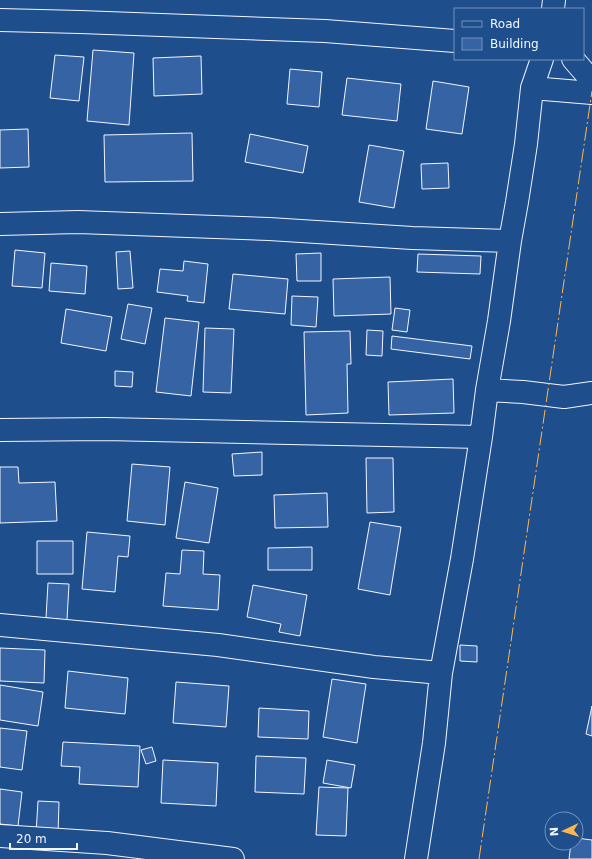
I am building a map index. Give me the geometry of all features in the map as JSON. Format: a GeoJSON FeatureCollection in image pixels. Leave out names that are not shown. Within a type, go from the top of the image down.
{"type":"FeatureCollection","features":[{"type":"Feature","properties":{"kind":"street"},"geometry":{"type":"LineString","coordinates":[[0,20],[325,31],[454,41]]}},
{"type":"Feature","properties":{"kind":"street"},"geometry":{"type":"LineString","coordinates":[[416,859],[434,743],[441,673],[462,559],[481,437],[487,390],[526,144],[532,88],[542,60]]}},
{"type":"Feature","properties":{"kind":"street"},"geometry":{"type":"LineString","coordinates":[[574,60],[592,81]]}},
{"type":"Feature","properties":{"kind":"street"},"geometry":{"type":"LineString","coordinates":[[532,88],[592,93]]}},
{"type":"Feature","properties":{"kind":"street"},"geometry":{"type":"LineString","coordinates":[[0,224],[78,222],[269,229],[412,238],[510,241]]}},
{"type":"Feature","properties":{"kind":"street"},"geometry":{"type":"LineString","coordinates":[[487,390],[523,392],[564,397],[592,393]]}},
{"type":"Feature","properties":{"kind":"street"},"geometry":{"type":"LineString","coordinates":[[0,430],[105,429],[481,437]]}},
{"type":"Feature","properties":{"kind":"street"},"geometry":{"type":"LineString","coordinates":[[0,625],[218,644],[374,667],[441,673]]}},
{"type":"Feature","properties":{"kind":"street"},"geometry":{"type":"LineString","coordinates":[[0,836],[107,843],[233,859]]}},
{"type":"Feature","properties":{"kind":"building"},"geometry":{"type":"Polygon","coordinates":[[[93,50],[134,53],[129,125],[87,121],[93,50]]]}},
{"type":"Feature","properties":{"kind":"building"},"geometry":{"type":"Polygon","coordinates":[[[55,55],[84,57],[79,101],[50,98],[55,55]]]}},
{"type":"Feature","properties":{"kind":"building"},"geometry":{"type":"Polygon","coordinates":[[[201,56],[202,94],[154,96],[153,58],[201,56]]]}},
{"type":"Feature","properties":{"kind":"building"},"geometry":{"type":"Polygon","coordinates":[[[290,69],[322,72],[319,107],[287,104],[290,69]]]}},
{"type":"Feature","properties":{"kind":"building"},"geometry":{"type":"Polygon","coordinates":[[[347,78],[401,84],[397,121],[342,115],[347,78]]]}},
{"type":"Feature","properties":{"kind":"building"},"geometry":{"type":"Polygon","coordinates":[[[433,81],[469,87],[462,134],[426,129],[433,81]]]}},
{"type":"Feature","properties":{"kind":"building"},"geometry":{"type":"Polygon","coordinates":[[[28,129],[29,167],[0,168],[0,130],[28,129]]]}},
{"type":"Feature","properties":{"kind":"building"},"geometry":{"type":"Polygon","coordinates":[[[192,133],[193,181],[105,182],[104,135],[192,133]]]}},
{"type":"Feature","properties":{"kind":"building"},"geometry":{"type":"Polygon","coordinates":[[[250,134],[308,146],[303,173],[245,162],[250,134]]]}},
{"type":"Feature","properties":{"kind":"building"},"geometry":{"type":"Polygon","coordinates":[[[369,145],[404,151],[394,208],[359,202],[369,145]]]}},
{"type":"Feature","properties":{"kind":"building"},"geometry":{"type":"Polygon","coordinates":[[[448,163],[449,188],[422,189],[421,164],[448,163]]]}},
{"type":"Feature","properties":{"kind":"building"},"geometry":{"type":"Polygon","coordinates":[[[15,250],[45,253],[42,288],[12,286],[15,250]]]}},
{"type":"Feature","properties":{"kind":"building"},"geometry":{"type":"Polygon","coordinates":[[[130,251],[133,288],[118,289],[116,252],[130,251]]]}},
{"type":"Feature","properties":{"kind":"building"},"geometry":{"type":"Polygon","coordinates":[[[321,253],[321,281],[297,281],[296,254],[321,253]]]}},
{"type":"Feature","properties":{"kind":"building"},"geometry":{"type":"Polygon","coordinates":[[[418,254],[481,256],[480,274],[417,272],[418,254]]]}},
{"type":"Feature","properties":{"kind":"building"},"geometry":{"type":"Polygon","coordinates":[[[184,261],[208,264],[204,303],[187,301],[188,296],[157,292],[160,269],[183,271],[184,261]]]}},
{"type":"Feature","properties":{"kind":"building"},"geometry":{"type":"Polygon","coordinates":[[[51,263],[87,266],[85,294],[49,291],[51,263]]]}},
{"type":"Feature","properties":{"kind":"building"},"geometry":{"type":"Polygon","coordinates":[[[233,274],[288,279],[285,314],[229,309],[233,274]]]}},
{"type":"Feature","properties":{"kind":"building"},"geometry":{"type":"Polygon","coordinates":[[[390,277],[391,314],[334,316],[333,279],[390,277]]]}},
{"type":"Feature","properties":{"kind":"building"},"geometry":{"type":"Polygon","coordinates":[[[292,296],[318,297],[316,327],[291,325],[292,296]]]}},
{"type":"Feature","properties":{"kind":"building"},"geometry":{"type":"Polygon","coordinates":[[[128,304],[152,308],[145,344],[121,339],[128,304]]]}},
{"type":"Feature","properties":{"kind":"building"},"geometry":{"type":"Polygon","coordinates":[[[395,308],[410,310],[407,332],[392,330],[395,308]]]}},
{"type":"Feature","properties":{"kind":"building"},"geometry":{"type":"Polygon","coordinates":[[[66,309],[112,317],[106,351],[61,343],[66,309]]]}},
{"type":"Feature","properties":{"kind":"building"},"geometry":{"type":"Polygon","coordinates":[[[165,318],[199,322],[191,396],[156,392],[165,318]]]}},
{"type":"Feature","properties":{"kind":"building"},"geometry":{"type":"Polygon","coordinates":[[[205,328],[234,329],[231,393],[203,392],[205,328]]]}},
{"type":"Feature","properties":{"kind":"building"},"geometry":{"type":"Polygon","coordinates":[[[367,330],[383,331],[382,356],[366,355],[367,330]]]}},
{"type":"Feature","properties":{"kind":"building"},"geometry":{"type":"Polygon","coordinates":[[[350,331],[351,364],[347,364],[348,413],[306,415],[304,332],[350,331]]]}},
{"type":"Feature","properties":{"kind":"building"},"geometry":{"type":"Polygon","coordinates":[[[392,336],[472,346],[470,359],[391,349],[392,336]]]}},
{"type":"Feature","properties":{"kind":"building"},"geometry":{"type":"Polygon","coordinates":[[[115,371],[133,372],[132,387],[115,386],[115,371]]]}},
{"type":"Feature","properties":{"kind":"building"},"geometry":{"type":"Polygon","coordinates":[[[453,379],[454,413],[389,415],[388,382],[453,379]]]}},
{"type":"Feature","properties":{"kind":"building"},"geometry":{"type":"Polygon","coordinates":[[[262,452],[262,475],[234,476],[232,454],[262,452]]]}},
{"type":"Feature","properties":{"kind":"building"},"geometry":{"type":"Polygon","coordinates":[[[366,458],[393,458],[394,512],[367,513],[366,458]]]}},
{"type":"Feature","properties":{"kind":"building"},"geometry":{"type":"Polygon","coordinates":[[[132,464],[170,467],[165,525],[127,521],[132,464]]]}},
{"type":"Feature","properties":{"kind":"building"},"geometry":{"type":"Polygon","coordinates":[[[0,467],[18,467],[19,483],[55,482],[57,521],[0,523],[0,467]]]}},
{"type":"Feature","properties":{"kind":"building"},"geometry":{"type":"Polygon","coordinates":[[[185,482],[218,488],[209,543],[176,538],[185,482]]]}},
{"type":"Feature","properties":{"kind":"building"},"geometry":{"type":"Polygon","coordinates":[[[327,493],[328,527],[275,528],[274,495],[327,493]]]}},
{"type":"Feature","properties":{"kind":"building"},"geometry":{"type":"Polygon","coordinates":[[[370,522],[401,527],[390,595],[358,589],[370,522]]]}},
{"type":"Feature","properties":{"kind":"building"},"geometry":{"type":"Polygon","coordinates":[[[87,532],[130,536],[128,557],[118,556],[115,592],[82,589],[87,532]]]}},
{"type":"Feature","properties":{"kind":"building"},"geometry":{"type":"Polygon","coordinates":[[[37,541],[73,541],[73,574],[37,574],[37,541]]]}},
{"type":"Feature","properties":{"kind":"building"},"geometry":{"type":"Polygon","coordinates":[[[312,547],[312,570],[268,570],[268,548],[312,547]]]}},
{"type":"Feature","properties":{"kind":"building"},"geometry":{"type":"Polygon","coordinates":[[[182,550],[204,551],[203,574],[220,575],[218,610],[163,606],[166,573],[180,574],[182,550]]]}},
{"type":"Feature","properties":{"kind":"building"},"geometry":{"type":"Polygon","coordinates":[[[48,583],[69,584],[67,620],[46,618],[48,583]]]}},
{"type":"Feature","properties":{"kind":"building"},"geometry":{"type":"Polygon","coordinates":[[[253,585],[307,595],[300,636],[279,632],[281,624],[247,617],[253,585]]]}},
{"type":"Feature","properties":{"kind":"building"},"geometry":{"type":"Polygon","coordinates":[[[460,645],[477,646],[477,662],[460,661],[460,645]]]}},
{"type":"Feature","properties":{"kind":"building"},"geometry":{"type":"Polygon","coordinates":[[[0,648],[45,650],[44,683],[0,681],[0,648]]]}},
{"type":"Feature","properties":{"kind":"building"},"geometry":{"type":"Polygon","coordinates":[[[68,671],[128,678],[125,714],[65,708],[68,671]]]}},
{"type":"Feature","properties":{"kind":"building"},"geometry":{"type":"Polygon","coordinates":[[[332,679],[366,684],[357,743],[323,737],[332,679]]]}},
{"type":"Feature","properties":{"kind":"building"},"geometry":{"type":"Polygon","coordinates":[[[176,682],[229,686],[226,727],[173,723],[176,682]]]}},
{"type":"Feature","properties":{"kind":"building"},"geometry":{"type":"Polygon","coordinates":[[[0,685],[43,692],[38,726],[0,720],[0,685]]]}},
{"type":"Feature","properties":{"kind":"building"},"geometry":{"type":"Polygon","coordinates":[[[592,706],[592,736],[586,734],[592,706]]]}},
{"type":"Feature","properties":{"kind":"building"},"geometry":{"type":"Polygon","coordinates":[[[259,708],[309,711],[308,739],[258,737],[259,708]]]}},
{"type":"Feature","properties":{"kind":"building"},"geometry":{"type":"Polygon","coordinates":[[[0,728],[27,731],[22,770],[0,767],[0,728]]]}},
{"type":"Feature","properties":{"kind":"building"},"geometry":{"type":"Polygon","coordinates":[[[63,742],[140,746],[138,787],[79,784],[80,767],[61,766],[63,742]]]}},
{"type":"Feature","properties":{"kind":"building"},"geometry":{"type":"Polygon","coordinates":[[[152,747],[156,761],[146,764],[141,750],[152,747]]]}},
{"type":"Feature","properties":{"kind":"building"},"geometry":{"type":"Polygon","coordinates":[[[256,756],[306,758],[304,794],[255,792],[256,756]]]}},
{"type":"Feature","properties":{"kind":"building"},"geometry":{"type":"Polygon","coordinates":[[[163,760],[218,763],[216,806],[161,803],[163,760]]]}},
{"type":"Feature","properties":{"kind":"building"},"geometry":{"type":"Polygon","coordinates":[[[327,760],[355,765],[351,788],[323,783],[327,760]]]}},
{"type":"Feature","properties":{"kind":"building"},"geometry":{"type":"Polygon","coordinates":[[[319,787],[348,788],[346,836],[316,835],[319,787]]]}},
{"type":"Feature","properties":{"kind":"building"},"geometry":{"type":"Polygon","coordinates":[[[0,789],[22,792],[18,826],[0,824],[0,789]]]}},
{"type":"Feature","properties":{"kind":"building"},"geometry":{"type":"Polygon","coordinates":[[[38,801],[59,802],[58,835],[36,834],[38,801]]]}},
{"type":"Feature","properties":{"kind":"building"},"geometry":{"type":"Polygon","coordinates":[[[584,839],[592,840],[592,859],[569,859],[570,851],[584,851],[584,839]]]}},
{"type":"Feature","properties":{"kind":"power"},"geometry":{"type":"LineString","coordinates":[[479,859],[592,91]]}}]}
